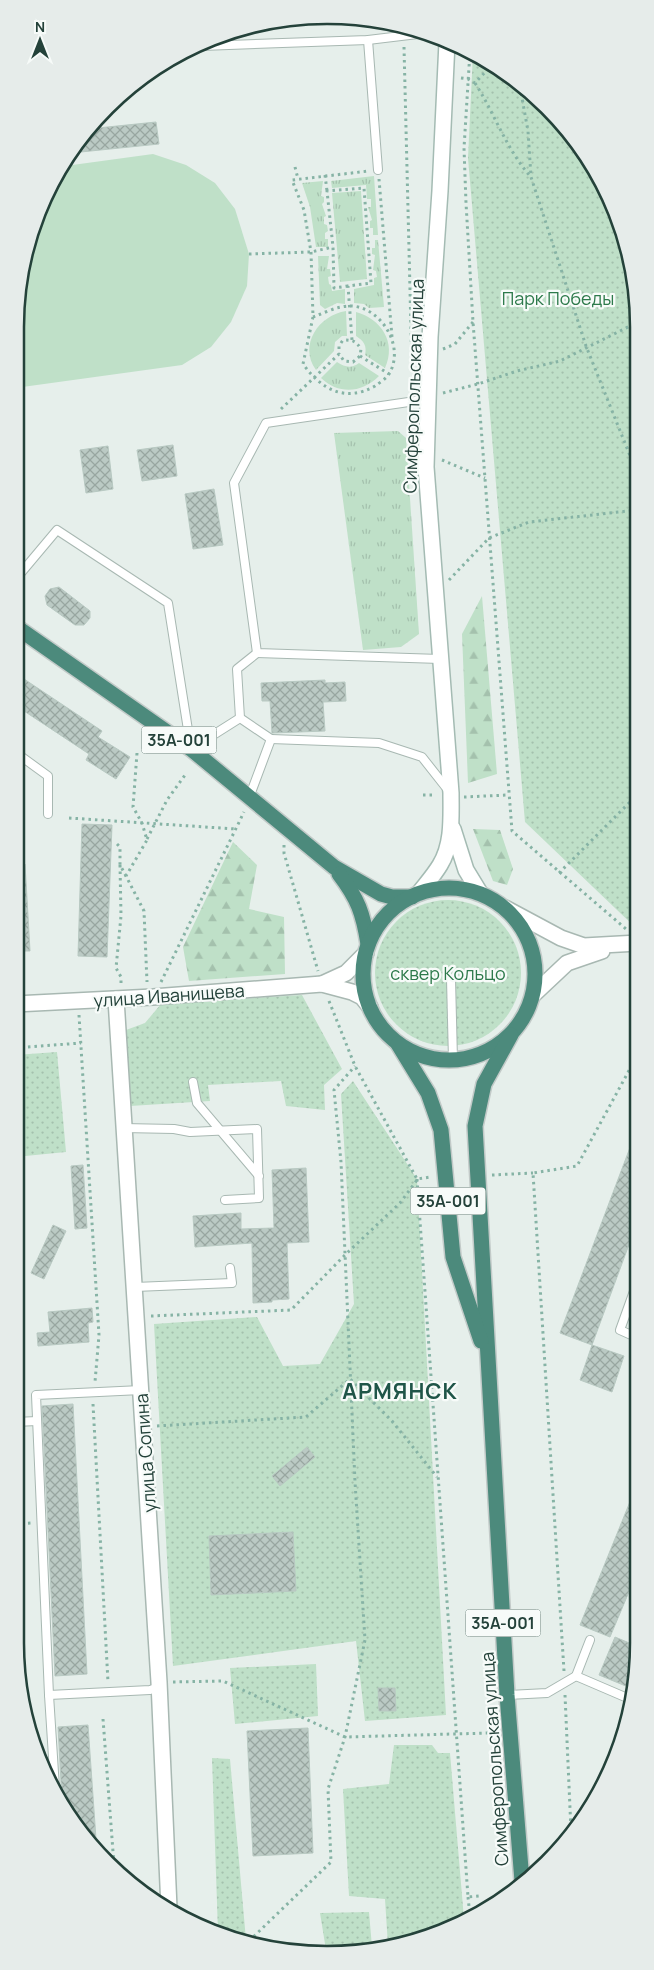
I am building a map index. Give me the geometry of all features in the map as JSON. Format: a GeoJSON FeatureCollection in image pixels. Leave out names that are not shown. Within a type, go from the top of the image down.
{"type":"FeatureCollection","features":[{"type":"Feature","properties":{"kind":"highway","name":"35А-001"},"geometry":{"type":"LineString","coordinates":[[24,632],[191,749],[334,867],[381,894],[392,897],[415,895],[439,888],[460,888],[480,893],[505,908],[521,925],[532,947],[536,970],[534,994],[525,1016],[511,1035],[494,1048],[474,1057],[453,1060],[433,1059],[414,1053],[398,1043],[381,1027],[370,1007],[364,989],[363,971],[367,948],[385,916],[398,905],[415,895]]}},
{"type":"Feature","properties":{"kind":"highway","name":"35А-001"},"geometry":{"type":"LineString","coordinates":[[334,867],[352,891],[362,910],[367,948]]}},
{"type":"Feature","properties":{"kind":"highway","name":"Симферопольская улица"},"geometry":{"type":"LineString","coordinates":[[511,1035],[484,1084],[475,1126],[507,1695],[522,1876]]}},
{"type":"Feature","properties":{"kind":"highway","name":"Симферопольская улица"},"geometry":{"type":"LineString","coordinates":[[398,1043],[428,1093],[441,1130],[453,1257],[487,1364]]}},
{"type":"Feature","properties":{"kind":"street","name":"Симферопольская улица"},"geometry":{"type":"LineString","coordinates":[[415,895],[441,864],[448,846],[456,795],[440,659],[426,467],[433,397],[430,337],[440,191],[447,49]]}},
{"type":"Feature","properties":{"kind":"street","name":"Симферопольская улица"},"geometry":{"type":"LineString","coordinates":[[451,820],[466,870],[480,893]]}},
{"type":"Feature","properties":{"kind":"street"},"geometry":{"type":"LineString","coordinates":[[505,908],[560,938],[584,946],[621,945]]}},
{"type":"Feature","properties":{"kind":"street"},"geometry":{"type":"LineString","coordinates":[[534,994],[567,963],[621,945],[630,940]]}},
{"type":"Feature","properties":{"kind":"street","name":"улица Иванищева"},"geometry":{"type":"LineString","coordinates":[[322,984],[346,973],[367,948]]}},
{"type":"Feature","properties":{"kind":"street","name":"улица Иванищева"},"geometry":{"type":"LineString","coordinates":[[24,1004],[77,1002],[118,994],[150,997],[322,984],[352,992],[362,997],[370,1007]]}},
{"type":"Feature","properties":{"kind":"street","name":"улица Сопина"},"geometry":{"type":"LineString","coordinates":[[118,994],[123,1128],[144,1427],[159,1685],[169,1902]]}},
{"type":"Feature","properties":{"kind":"lane"},"geometry":{"type":"LineString","coordinates":[[215,46],[368,40],[409,35]]}},
{"type":"Feature","properties":{"kind":"lane"},"geometry":{"type":"LineString","coordinates":[[368,40],[378,170]]}},
{"type":"Feature","properties":{"kind":"lane"},"geometry":{"type":"LineString","coordinates":[[257,653],[234,483],[266,423],[433,397]]}},
{"type":"Feature","properties":{"kind":"lane"},"geometry":{"type":"LineString","coordinates":[[24,569],[57,530],[168,603],[191,749],[240,718]]}},
{"type":"Feature","properties":{"kind":"lane"},"geometry":{"type":"LineString","coordinates":[[240,718],[237,669],[257,653],[440,659]]}},
{"type":"Feature","properties":{"kind":"lane"},"geometry":{"type":"LineString","coordinates":[[240,718],[271,739],[379,743],[422,756],[456,795]]}},
{"type":"Feature","properties":{"kind":"lane"},"geometry":{"type":"LineString","coordinates":[[249,798],[271,739]]}},
{"type":"Feature","properties":{"kind":"lane"},"geometry":{"type":"LineString","coordinates":[[24,759],[48,776],[48,814]]}},
{"type":"Feature","properties":{"kind":"lane"},"geometry":{"type":"LineString","coordinates":[[451,978],[453,1060]]}},
{"type":"Feature","properties":{"kind":"lane"},"geometry":{"type":"LineString","coordinates":[[193,1082],[197,1103],[259,1176]]}},
{"type":"Feature","properties":{"kind":"lane"},"geometry":{"type":"LineString","coordinates":[[123,1128],[174,1129],[190,1132],[257,1129],[259,1198],[225,1200]]}},
{"type":"Feature","properties":{"kind":"lane"},"geometry":{"type":"LineString","coordinates":[[135,1287],[232,1283],[230,1268]]}},
{"type":"Feature","properties":{"kind":"lane"},"geometry":{"type":"LineString","coordinates":[[630,1302],[620,1330],[630,1334]]}},
{"type":"Feature","properties":{"kind":"lane"},"geometry":{"type":"LineString","coordinates":[[51,1769],[36,1395],[141,1390]]}},
{"type":"Feature","properties":{"kind":"lane"},"geometry":{"type":"LineString","coordinates":[[24,1422],[37,1421]]}},
{"type":"Feature","properties":{"kind":"lane"},"geometry":{"type":"LineString","coordinates":[[507,1695],[547,1692],[576,1676],[590,1640]]}},
{"type":"Feature","properties":{"kind":"lane"},"geometry":{"type":"LineString","coordinates":[[576,1676],[625,1697]]}},
{"type":"Feature","properties":{"kind":"lane"},"geometry":{"type":"LineString","coordinates":[[48,1695],[150,1690],[159,1685]]}},
{"type":"Feature","properties":{"kind":"path"},"geometry":{"type":"LineString","coordinates":[[404,36],[412,376]]}},
{"type":"Feature","properties":{"kind":"path"},"geometry":{"type":"LineString","coordinates":[[469,59],[464,148],[473,322],[512,831],[630,932]]}},
{"type":"Feature","properties":{"kind":"path"},"geometry":{"type":"LineString","coordinates":[[459,87],[460,70]]}},
{"type":"Feature","properties":{"kind":"path"},"geometry":{"type":"LineString","coordinates":[[475,84],[487,70]]}},
{"type":"Feature","properties":{"kind":"path"},"geometry":{"type":"LineString","coordinates":[[459,78],[468,79],[475,84],[489,106],[501,134],[520,165],[531,177]]}},
{"type":"Feature","properties":{"kind":"path"},"geometry":{"type":"LineString","coordinates":[[521,94],[528,131],[531,177],[586,346],[630,456]]}},
{"type":"Feature","properties":{"kind":"path"},"geometry":{"type":"LineString","coordinates":[[295,167],[298,179]]}},
{"type":"Feature","properties":{"kind":"path"},"geometry":{"type":"LineString","coordinates":[[378,170],[393,362],[389,374],[382,381],[362,393],[332,392],[313,378],[303,364],[313,317],[311,252],[304,210],[292,180],[378,170]]}},
{"type":"Feature","properties":{"kind":"path"},"geometry":{"type":"LineString","coordinates":[[325,176],[333,247],[334,288],[371,283],[364,188],[327,191]]}},
{"type":"Feature","properties":{"kind":"path"},"geometry":{"type":"LineString","coordinates":[[249,254],[311,252],[333,247]]}},
{"type":"Feature","properties":{"kind":"path"},"geometry":{"type":"LineString","coordinates":[[348,286],[352,340]]}},
{"type":"Feature","properties":{"kind":"path"},"geometry":{"type":"LineString","coordinates":[[313,317],[350,306],[365,309],[380,320],[392,338]]}},
{"type":"Feature","properties":{"kind":"path"},"geometry":{"type":"LineString","coordinates":[[441,341],[440,351],[455,344],[473,322]]}},
{"type":"Feature","properties":{"kind":"path"},"geometry":{"type":"LineString","coordinates":[[433,397],[560,360],[630,325]]}},
{"type":"Feature","properties":{"kind":"path"},"geometry":{"type":"LineString","coordinates":[[343,340],[352,340],[358,343],[361,349],[360,356],[353,362],[344,361],[339,354],[339,346],[343,340]]}},
{"type":"Feature","properties":{"kind":"path"},"geometry":{"type":"LineString","coordinates":[[266,423],[339,354]]}},
{"type":"Feature","properties":{"kind":"path"},"geometry":{"type":"LineString","coordinates":[[360,356],[389,374]]}},
{"type":"Feature","properties":{"kind":"path"},"geometry":{"type":"LineString","coordinates":[[440,469],[439,460],[485,478]]}},
{"type":"Feature","properties":{"kind":"path"},"geometry":{"type":"LineString","coordinates":[[448,572],[448,581],[489,538],[529,522],[630,511]]}},
{"type":"Feature","properties":{"kind":"path"},"geometry":{"type":"LineString","coordinates":[[137,753],[133,807],[142,823],[147,840]]}},
{"type":"Feature","properties":{"kind":"path"},"geometry":{"type":"LineString","coordinates":[[126,876],[167,800],[185,775]]}},
{"type":"Feature","properties":{"kind":"path"},"geometry":{"type":"LineString","coordinates":[[456,795],[508,795]]}},
{"type":"Feature","properties":{"kind":"path"},"geometry":{"type":"LineString","coordinates":[[150,997],[236,829],[249,798]]}},
{"type":"Feature","properties":{"kind":"path"},"geometry":{"type":"LineString","coordinates":[[559,873],[630,802]]}},
{"type":"Feature","properties":{"kind":"path"},"geometry":{"type":"LineString","coordinates":[[69,818],[236,829]]}},
{"type":"Feature","properties":{"kind":"path"},"geometry":{"type":"LineString","coordinates":[[284,824],[284,853],[322,984],[355,1066],[417,1179],[469,1911]]}},
{"type":"Feature","properties":{"kind":"path"},"geometry":{"type":"LineString","coordinates":[[117,844],[120,847],[121,916],[116,968],[121,977],[118,994]]}},
{"type":"Feature","properties":{"kind":"path"},"geometry":{"type":"LineString","coordinates":[[120,864],[144,911],[150,997]]}},
{"type":"Feature","properties":{"kind":"path"},"geometry":{"type":"LineString","coordinates":[[77,1002],[100,1335],[93,1404],[108,1684],[116,1683]]}},
{"type":"Feature","properties":{"kind":"path"},"geometry":{"type":"LineString","coordinates":[[24,1047],[81,1042]]}},
{"type":"Feature","properties":{"kind":"path"},"geometry":{"type":"LineString","coordinates":[[253,1937],[331,1862],[328,1789],[345,1737],[365,1640],[350,1378],[341,1162],[334,1090],[355,1066]]}},
{"type":"Feature","properties":{"kind":"path"},"geometry":{"type":"LineString","coordinates":[[477,1176],[533,1173],[577,1166],[630,1069]]}},
{"type":"Feature","properties":{"kind":"path"},"geometry":{"type":"LineString","coordinates":[[533,1173],[572,1823]]}},
{"type":"Feature","properties":{"kind":"path"},"geometry":{"type":"LineString","coordinates":[[137,1317],[291,1310],[400,1203],[417,1179],[445,1176]]}},
{"type":"Feature","properties":{"kind":"path"},"geometry":{"type":"LineString","coordinates":[[350,1378],[392,1421],[437,1478]]}},
{"type":"Feature","properties":{"kind":"path"},"geometry":{"type":"LineString","coordinates":[[144,1427],[306,1417],[350,1378]]}},
{"type":"Feature","properties":{"kind":"path"},"geometry":{"type":"LineString","coordinates":[[24,1524],[41,1523]]}},
{"type":"Feature","properties":{"kind":"path"},"geometry":{"type":"LineString","coordinates":[[159,1685],[222,1681],[345,1737],[489,1733],[509,1717]]}},
{"type":"Feature","properties":{"kind":"path"},"geometry":{"type":"LineString","coordinates":[[557,1699],[565,1698]]}},
{"type":"Feature","properties":{"kind":"path"},"geometry":{"type":"LineString","coordinates":[[103,1719],[113,1857]]}},
{"type":"Feature","properties":{"kind":"path"},"geometry":{"type":"LineString","coordinates":[[468,1897],[479,1896]]}},
{"type":"Feature","properties":{"kind":"green space","name":"Парк Победы"},"geometry":{"type":"Polygon","coordinates":[[[473,61],[512,86],[568,142],[590,175],[599,193],[620,249],[630,307],[630,922],[525,822],[468,158],[473,61]]]}},
{"type":"Feature","properties":{"kind":"green space"},"geometry":{"type":"Polygon","coordinates":[[[153,154],[186,165],[215,183],[235,209],[249,254],[247,286],[231,322],[211,347],[182,365],[24,387],[24,307],[34,249],[47,211],[71,165],[153,154]]]}},
{"type":"Feature","properties":{"kind":"green space"},"geometry":{"type":"Polygon","coordinates":[[[374,176],[378,235],[373,235],[373,228],[370,228],[370,221],[372,220],[368,207],[371,207],[371,199],[367,199],[366,185],[332,188],[331,181],[374,176]]]}},
{"type":"Feature","properties":{"kind":"green space"},"geometry":{"type":"Polygon","coordinates":[[[323,181],[321,196],[324,197],[322,204],[326,216],[324,217],[324,224],[327,225],[328,231],[325,233],[325,239],[328,239],[328,247],[316,247],[310,207],[302,183],[323,181]]]}},
{"type":"Feature","properties":{"kind":"green space"},"geometry":{"type":"Polygon","coordinates":[[[361,191],[367,279],[340,282],[332,193],[361,191]]]}},
{"type":"Feature","properties":{"kind":"green space"},"geometry":{"type":"Polygon","coordinates":[[[375,240],[378,240],[384,307],[369,308],[364,304],[354,303],[354,289],[374,285],[374,278],[377,277],[376,271],[373,270],[375,255],[372,254],[372,248],[375,248],[375,240]]]}},
{"type":"Feature","properties":{"kind":"green space"},"geometry":{"type":"Polygon","coordinates":[[[318,256],[329,256],[327,269],[330,269],[331,276],[328,277],[329,284],[332,291],[345,289],[345,304],[337,303],[325,309],[320,305],[318,256]]]}},
{"type":"Feature","properties":{"kind":"green space"},"geometry":{"type":"Polygon","coordinates":[[[346,311],[347,336],[342,336],[335,342],[334,351],[316,370],[309,351],[310,341],[314,333],[327,318],[346,311]]]}},
{"type":"Feature","properties":{"kind":"green space"},"geometry":{"type":"Polygon","coordinates":[[[356,312],[373,320],[384,333],[389,349],[385,368],[365,355],[366,349],[364,344],[356,336],[356,312]]]}},
{"type":"Feature","properties":{"kind":"green space"},"geometry":{"type":"Polygon","coordinates":[[[337,362],[348,367],[359,363],[379,376],[358,389],[350,390],[335,387],[321,378],[337,362]]]}},
{"type":"Feature","properties":{"kind":"green space"},"geometry":{"type":"Polygon","coordinates":[[[398,431],[406,438],[419,634],[401,647],[363,650],[334,433],[398,431]]]}},
{"type":"Feature","properties":{"kind":"green space"},"geometry":{"type":"Polygon","coordinates":[[[482,596],[497,774],[468,783],[462,634],[482,596]]]}},
{"type":"Feature","properties":{"kind":"green space"},"geometry":{"type":"Polygon","coordinates":[[[473,829],[500,830],[513,869],[507,885],[493,881],[473,829]]]}},
{"type":"Feature","properties":{"kind":"green space"},"geometry":{"type":"Polygon","coordinates":[[[233,842],[257,865],[249,909],[284,917],[285,974],[189,981],[183,947],[233,842]]]}},
{"type":"Feature","properties":{"kind":"green space","name":"сквер Кольцо"},"geometry":{"type":"Polygon","coordinates":[[[448,900],[476,905],[500,921],[516,945],[521,973],[516,1001],[500,1025],[476,1041],[448,1046],[420,1041],[396,1025],[380,1001],[375,973],[380,945],[396,921],[420,905],[448,900]]]}},
{"type":"Feature","properties":{"kind":"green space"},"geometry":{"type":"Polygon","coordinates":[[[302,995],[342,1069],[324,1085],[325,1110],[286,1106],[281,1081],[208,1085],[210,1101],[130,1106],[126,1030],[145,1023],[161,1004],[302,995]]]}},
{"type":"Feature","properties":{"kind":"green space"},"geometry":{"type":"Polygon","coordinates":[[[57,1052],[66,1152],[24,1156],[24,1054],[57,1052]]]}},
{"type":"Feature","properties":{"kind":"green space"},"geometry":{"type":"Polygon","coordinates":[[[353,1081],[417,1179],[446,1715],[365,1721],[356,1641],[173,1666],[154,1324],[257,1317],[283,1366],[320,1364],[354,1304],[341,1094],[353,1081]]]}},
{"type":"Feature","properties":{"kind":"green space"},"geometry":{"type":"Polygon","coordinates":[[[316,1664],[318,1716],[235,1724],[230,1668],[316,1664]]]}},
{"type":"Feature","properties":{"kind":"green space"},"geometry":{"type":"Polygon","coordinates":[[[394,1745],[432,1745],[438,1753],[450,1753],[464,1914],[424,1930],[388,1940],[385,1899],[349,1896],[343,1789],[389,1784],[394,1745]]]}},
{"type":"Feature","properties":{"kind":"green space"},"geometry":{"type":"Polygon","coordinates":[[[212,1758],[230,1759],[246,1935],[218,1925],[212,1758]]]}},
{"type":"Feature","properties":{"kind":"green space"},"geometry":{"type":"Polygon","coordinates":[[[369,1912],[372,1943],[325,1946],[320,1913],[369,1912]]]}},
{"type":"Feature","properties":{"kind":"building"},"geometry":{"type":"Polygon","coordinates":[[[156,122],[159,144],[79,152],[98,128],[156,122]]]}},
{"type":"Feature","properties":{"kind":"building"},"geometry":{"type":"Polygon","coordinates":[[[173,445],[177,476],[142,481],[137,450],[173,445]]]}},
{"type":"Feature","properties":{"kind":"building"},"geometry":{"type":"Polygon","coordinates":[[[108,446],[113,489],[86,493],[80,450],[108,446]]]}},
{"type":"Feature","properties":{"kind":"building"},"geometry":{"type":"Polygon","coordinates":[[[214,489],[223,545],[193,549],[185,494],[214,489]]]}},
{"type":"Feature","properties":{"kind":"building"},"geometry":{"type":"Polygon","coordinates":[[[59,587],[90,611],[90,618],[84,625],[75,625],[47,605],[45,596],[50,589],[59,587]]]}},
{"type":"Feature","properties":{"kind":"building"},"geometry":{"type":"Polygon","coordinates":[[[24,679],[102,731],[98,737],[130,757],[116,779],[86,760],[89,754],[24,711],[24,679]]]}},
{"type":"Feature","properties":{"kind":"building"},"geometry":{"type":"Polygon","coordinates":[[[325,680],[325,683],[345,682],[346,701],[323,702],[325,731],[272,733],[270,701],[262,701],[261,683],[325,680]]]}},
{"type":"Feature","properties":{"kind":"building"},"geometry":{"type":"Polygon","coordinates":[[[82,824],[112,825],[107,957],[78,956],[82,824]]]}},
{"type":"Feature","properties":{"kind":"building"},"geometry":{"type":"Polygon","coordinates":[[[25,864],[30,951],[24,951],[25,864]]]}},
{"type":"Feature","properties":{"kind":"building"},"geometry":{"type":"Polygon","coordinates":[[[630,1148],[630,1242],[592,1345],[560,1333],[630,1148]]]}},
{"type":"Feature","properties":{"kind":"building"},"geometry":{"type":"Polygon","coordinates":[[[83,1165],[87,1228],[75,1229],[71,1166],[83,1165]]]}},
{"type":"Feature","properties":{"kind":"building"},"geometry":{"type":"Polygon","coordinates":[[[306,1168],[309,1242],[287,1243],[289,1299],[253,1303],[252,1243],[195,1247],[193,1216],[241,1213],[241,1229],[274,1228],[272,1170],[306,1168]]]}},
{"type":"Feature","properties":{"kind":"building"},"geometry":{"type":"Polygon","coordinates":[[[53,1225],[66,1231],[44,1279],[31,1273],[53,1225]]]}},
{"type":"Feature","properties":{"kind":"building"},"geometry":{"type":"Polygon","coordinates":[[[92,1308],[93,1322],[88,1323],[89,1342],[38,1346],[37,1333],[50,1332],[48,1312],[92,1308]]]}},
{"type":"Feature","properties":{"kind":"building"},"geometry":{"type":"Polygon","coordinates":[[[592,1345],[624,1356],[612,1392],[580,1380],[592,1345]]]}},
{"type":"Feature","properties":{"kind":"building"},"geometry":{"type":"Polygon","coordinates":[[[73,1404],[87,1674],[55,1676],[42,1406],[73,1404]]]}},
{"type":"Feature","properties":{"kind":"building"},"geometry":{"type":"Polygon","coordinates":[[[307,1447],[315,1457],[280,1486],[272,1476],[307,1447]]]}},
{"type":"Feature","properties":{"kind":"building"},"geometry":{"type":"Polygon","coordinates":[[[630,1502],[630,1589],[610,1637],[580,1625],[630,1502]]]}},
{"type":"Feature","properties":{"kind":"building"},"geometry":{"type":"Polygon","coordinates":[[[293,1532],[296,1591],[211,1595],[209,1536],[293,1532]]]}},
{"type":"Feature","properties":{"kind":"building"},"geometry":{"type":"Polygon","coordinates":[[[615,1637],[630,1643],[627,1687],[599,1675],[615,1637]]]}},
{"type":"Feature","properties":{"kind":"building"},"geometry":{"type":"Polygon","coordinates":[[[378,1688],[395,1688],[396,1711],[379,1711],[378,1688]]]}},
{"type":"Feature","properties":{"kind":"building"},"geometry":{"type":"Polygon","coordinates":[[[88,1725],[96,1840],[86,1828],[61,1790],[58,1727],[88,1725]]]}},
{"type":"Feature","properties":{"kind":"building"},"geometry":{"type":"Polygon","coordinates":[[[308,1728],[313,1853],[253,1856],[247,1731],[308,1728]]]}},
{"type":"Feature","properties":{"kind":"district","name":"АРМЯНСК"},"geometry":{"type":"Point","coordinates":[400,1391]}}]}
